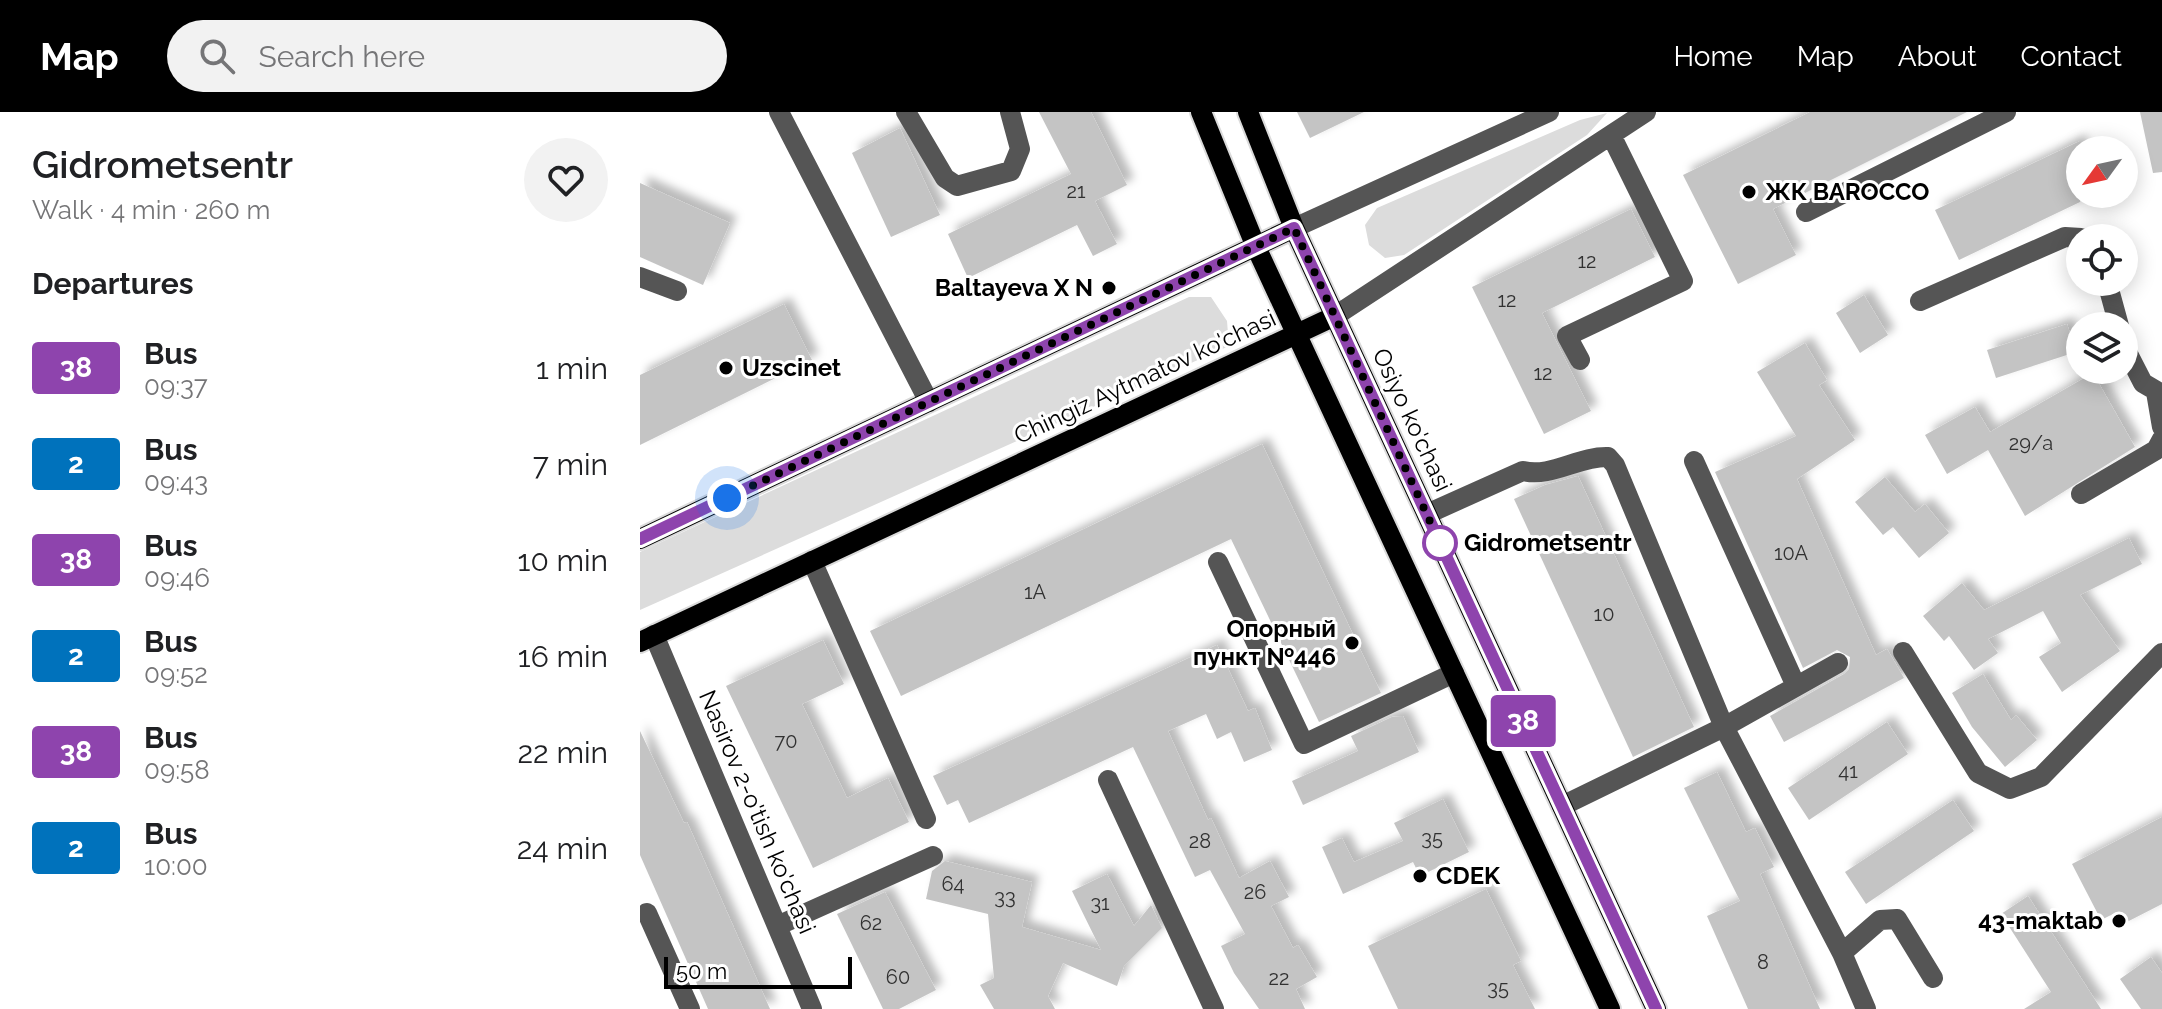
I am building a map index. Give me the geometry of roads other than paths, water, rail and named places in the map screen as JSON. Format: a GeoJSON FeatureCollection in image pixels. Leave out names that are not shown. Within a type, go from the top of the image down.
{"type":"FeatureCollection","features":[{"type":"Feature","properties":{"kind":"main road"},"geometry":{"type":"LineString","coordinates":[[1201,112],[1256,247],[1610,1009]]}},
{"type":"Feature","properties":{"kind":"main road","name":"Osiyo ko'chasi"},"geometry":{"type":"LineString","coordinates":[[1248,112],[1294,228],[1656,1009]]}},
{"type":"Feature","properties":{"kind":"main road"},"geometry":{"type":"LineString","coordinates":[[640,539],[1294,228]]}},
{"type":"Feature","properties":{"kind":"main road","name":"Chingiz Aytmatov ko'chasi"},"geometry":{"type":"LineString","coordinates":[[647,639],[1335,316]]}},
{"type":"Feature","properties":{"kind":"street"},"geometry":{"type":"LineString","coordinates":[[779,112],[929,402]]}},
{"type":"Feature","properties":{"kind":"street"},"geometry":{"type":"LineString","coordinates":[[906,112],[945,178],[957,186],[1011,171],[1020,149],[1010,112]]}},
{"type":"Feature","properties":{"kind":"street"},"geometry":{"type":"LineString","coordinates":[[1294,228],[1549,112]]}},
{"type":"Feature","properties":{"kind":"street","name":"Chingiz Aytmatov ko'chasi"},"geometry":{"type":"LineString","coordinates":[[1335,316],[1646,112]]}},
{"type":"Feature","properties":{"kind":"street"},"geometry":{"type":"LineString","coordinates":[[1806,212],[2006,112]]}},
{"type":"Feature","properties":{"kind":"street"},"geometry":{"type":"LineString","coordinates":[[1580,360],[1567,336],[1683,281],[1625,125]]}},
{"type":"Feature","properties":{"kind":"street"},"geometry":{"type":"LineString","coordinates":[[1920,301],[2066,237]]}},
{"type":"Feature","properties":{"kind":"street"},"geometry":{"type":"LineString","coordinates":[[640,277],[677,291]]}},
{"type":"Feature","properties":{"kind":"street"},"geometry":{"type":"LineString","coordinates":[[2138,373],[2143,383],[2159,393],[2162,427]]}},
{"type":"Feature","properties":{"kind":"street"},"geometry":{"type":"LineString","coordinates":[[2081,494],[2156,450],[2162,439]]}},
{"type":"Feature","properties":{"kind":"street"},"geometry":{"type":"LineString","coordinates":[[1427,514],[1523,471],[1536,474],[1595,456],[1608,457],[1615,465],[1724,727],[1842,953],[1866,1009]]}},
{"type":"Feature","properties":{"kind":"street"},"geometry":{"type":"LineString","coordinates":[[1694,461],[1796,686]]}},
{"type":"Feature","properties":{"kind":"street"},"geometry":{"type":"LineString","coordinates":[[812,561],[926,819]]}},
{"type":"Feature","properties":{"kind":"street"},"geometry":{"type":"LineString","coordinates":[[1218,562],[1304,744],[1454,673]]}},
{"type":"Feature","properties":{"kind":"street","name":"Nasirov 2-o'tish ko'chasi"},"geometry":{"type":"LineString","coordinates":[[647,639],[812,1009]]}},
{"type":"Feature","properties":{"kind":"street"},"geometry":{"type":"LineString","coordinates":[[1903,652],[1978,773],[2010,789],[2041,777],[2162,653]]}},
{"type":"Feature","properties":{"kind":"street"},"geometry":{"type":"LineString","coordinates":[[1562,806],[1724,727],[1838,663]]}},
{"type":"Feature","properties":{"kind":"street"},"geometry":{"type":"LineString","coordinates":[[1108,780],[1214,1009]]}},
{"type":"Feature","properties":{"kind":"street"},"geometry":{"type":"LineString","coordinates":[[777,926],[933,856]]}},
{"type":"Feature","properties":{"kind":"street"},"geometry":{"type":"LineString","coordinates":[[647,913],[690,1009]]}},
{"type":"Feature","properties":{"kind":"street"},"geometry":{"type":"LineString","coordinates":[[1842,953],[1880,920],[1897,919],[1933,978]]}},
{"type":"Feature","properties":{"kind":"place","name":"ЖК BAROCCO"},"geometry":{"type":"Point","coordinates":[1749,192]}},
{"type":"Feature","properties":{"kind":"place","name":"Baltayeva X N"},"geometry":{"type":"Point","coordinates":[1109,288]}},
{"type":"Feature","properties":{"kind":"place","name":"Uzscinet"},"geometry":{"type":"Point","coordinates":[726,368]}},
{"type":"Feature","properties":{"kind":"place","name":"Gidrometsentr"},"geometry":{"type":"Point","coordinates":[1440,543]}},
{"type":"Feature","properties":{"kind":"place","name":"Опорный пункт №446"},"geometry":{"type":"Point","coordinates":[1352,643]}},
{"type":"Feature","properties":{"kind":"place","name":"CDEK"},"geometry":{"type":"Point","coordinates":[1420,876]}},
{"type":"Feature","properties":{"kind":"place","name":"43-maktab"},"geometry":{"type":"Point","coordinates":[2119,921]}}]}
